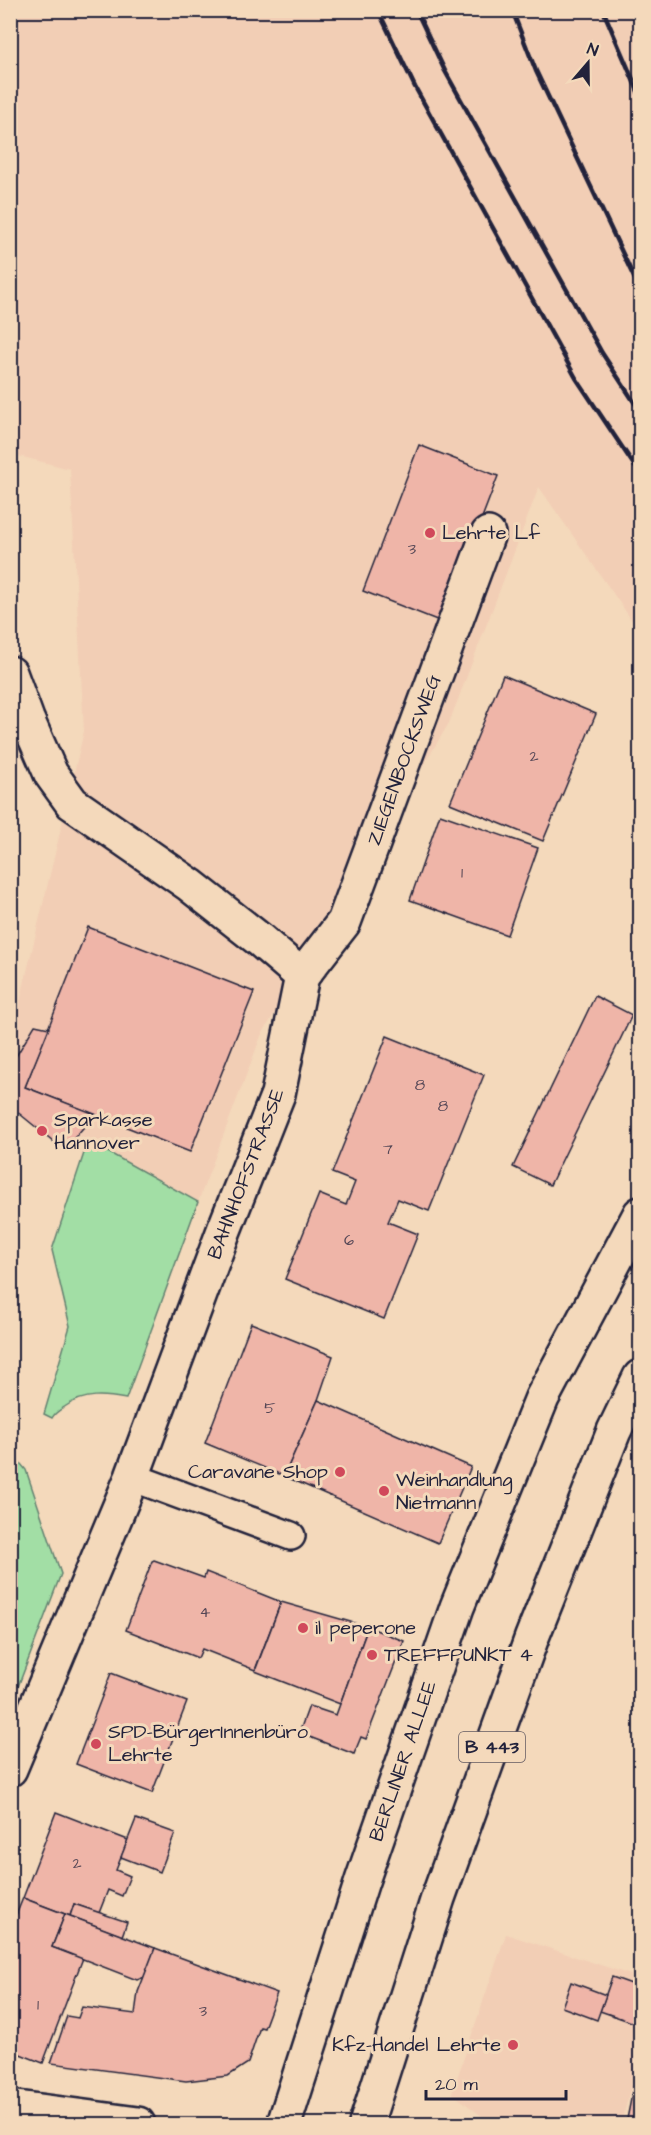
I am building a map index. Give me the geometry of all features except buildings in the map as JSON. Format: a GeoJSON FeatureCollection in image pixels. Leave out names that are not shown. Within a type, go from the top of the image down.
{"type":"FeatureCollection","features":[{"type":"Feature","properties":{"kind":"main road","name":"ZIEGENBOCKSWEG"},"geometry":{"type":"LineString","coordinates":[[302,976],[344,922],[488,534]]}},
{"type":"Feature","properties":{"kind":"main road"},"geometry":{"type":"LineString","coordinates":[[10,673],[51,774],[72,803],[190,885],[302,976]]}},
{"type":"Feature","properties":{"kind":"main road","name":"BAHNHOFSTRASSE"},"geometry":{"type":"LineString","coordinates":[[10,1769],[132,1477],[224,1230],[278,1094],[302,976]]}},
{"type":"Feature","properties":{"kind":"main road","name":"BERLINER ALLEE"},"geometry":{"type":"LineString","coordinates":[[284,2124],[362,1881],[459,1601],[543,1398],[640,1214]]}},
{"type":"Feature","properties":{"kind":"main road","name":"B 443"},"geometry":{"type":"LineString","coordinates":[[366,2124],[438,1898],[532,1637],[614,1431],[640,1377]]}},
{"type":"Feature","properties":{"kind":"main road"},"geometry":{"type":"LineString","coordinates":[[10,2107],[138,2124]]}},
{"type":"Feature","properties":{"kind":"lane"},"geometry":{"type":"LineString","coordinates":[[132,1477],[291,1536]]}},
{"type":"Feature","properties":{"kind":"shaded area"},"geometry":{"type":"Polygon","coordinates":[[[11,11],[640,11],[640,632],[539,487],[449,723],[261,1036],[198,1202],[11,1099],[11,1039],[84,731],[70,469],[11,454],[11,11]]]}},
{"type":"Feature","properties":{"kind":"shaded area"},"geometry":{"type":"Polygon","coordinates":[[[506,1934],[640,1978],[640,2054],[621,2124],[492,2124],[452,2093],[506,1934]]]}},
{"type":"Feature","properties":{"kind":"green space"},"geometry":{"type":"Polygon","coordinates":[[[88,1141],[198,1202],[126,1399],[103,1396],[80,1399],[60,1410],[52,1418],[44,1414],[70,1326],[52,1250],[88,1141]]]}},
{"type":"Feature","properties":{"kind":"green space"},"geometry":{"type":"Polygon","coordinates":[[[11,1452],[26,1470],[61,1574],[11,1705],[11,1452]]]}},
{"type":"Feature","properties":{"kind":"railway"},"geometry":{"type":"LineString","coordinates":[[378,10],[415,87],[576,378],[640,474]]}},
{"type":"Feature","properties":{"kind":"railway"},"geometry":{"type":"LineString","coordinates":[[416,10],[445,71],[602,353],[640,411]]}},
{"type":"Feature","properties":{"kind":"railway"},"geometry":{"type":"LineString","coordinates":[[512,10],[536,71],[640,290]]}},
{"type":"Feature","properties":{"kind":"railway"},"geometry":{"type":"LineString","coordinates":[[603,10],[640,96]]}},
{"type":"Feature","properties":{"kind":"place","name":"Lehrte Lf"},"geometry":{"type":"Point","coordinates":[430,533]}},
{"type":"Feature","properties":{"kind":"place","name":"Sparkasse Hannover"},"geometry":{"type":"Point","coordinates":[42,1131]}},
{"type":"Feature","properties":{"kind":"place","name":"Caravane Shop"},"geometry":{"type":"Point","coordinates":[340,1472]}},
{"type":"Feature","properties":{"kind":"place","name":"Weinhandlung Nietmann"},"geometry":{"type":"Point","coordinates":[384,1491]}},
{"type":"Feature","properties":{"kind":"place","name":"il peperone"},"geometry":{"type":"Point","coordinates":[303,1628]}},
{"type":"Feature","properties":{"kind":"place","name":"TREFFPUNKT 4"},"geometry":{"type":"Point","coordinates":[372,1655]}},
{"type":"Feature","properties":{"kind":"place","name":"SPD-BürgerInnenbüro Lehrte"},"geometry":{"type":"Point","coordinates":[96,1744]}},
{"type":"Feature","properties":{"kind":"place","name":"Kfz-Handel Lehrte"},"geometry":{"type":"Point","coordinates":[513,2045]}}]}
